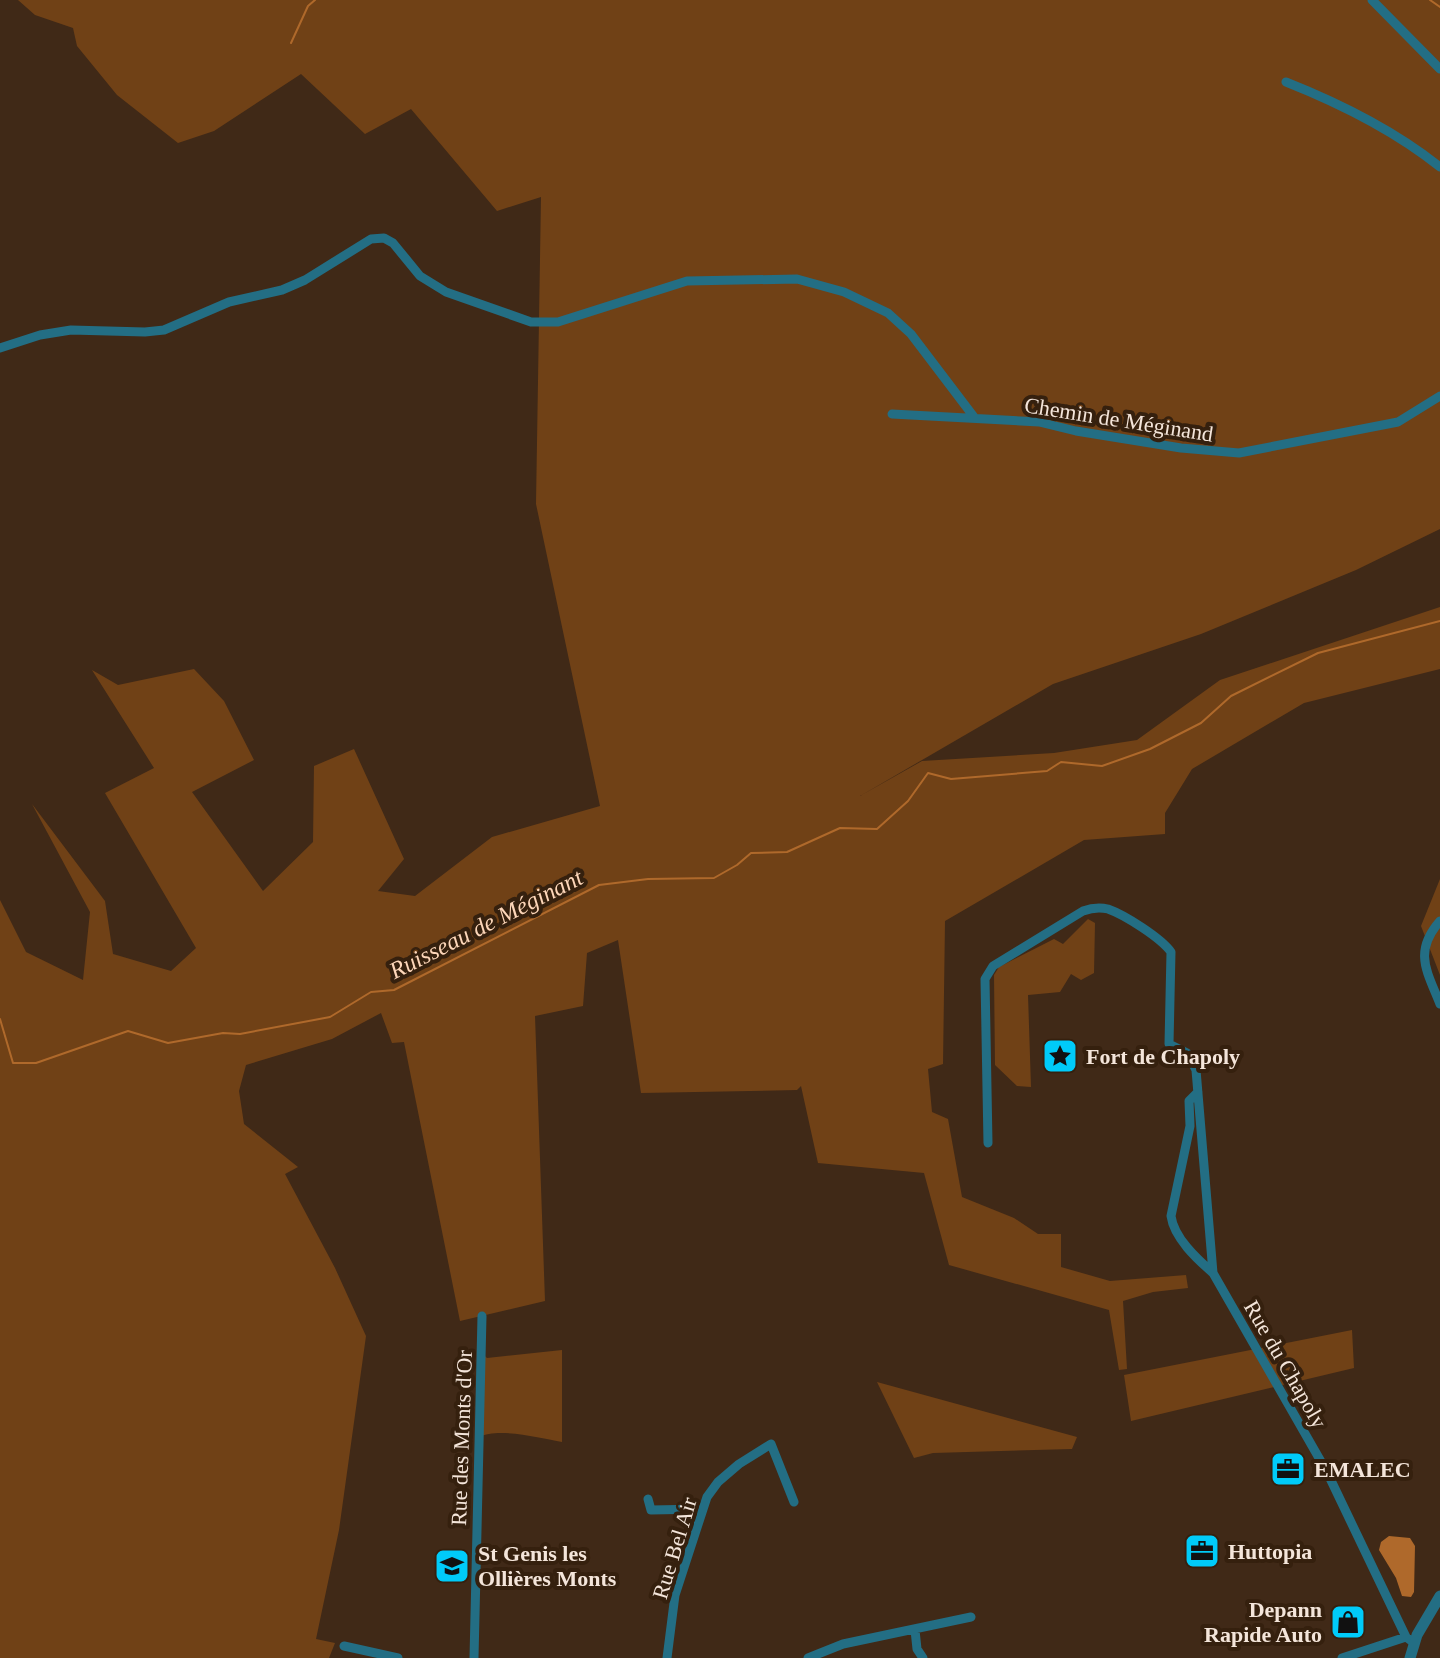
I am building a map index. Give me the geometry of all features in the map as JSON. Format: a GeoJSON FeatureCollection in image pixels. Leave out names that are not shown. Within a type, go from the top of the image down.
{"type":"FeatureCollection","features":[{"type":"Feature","properties":{"kind":"street"},"geometry":{"type":"LineString","coordinates":[[1372,0],[1440,69]]}},
{"type":"Feature","properties":{"kind":"street"},"geometry":{"type":"LineString","coordinates":[[1286,82],[1404,141],[1440,167]]}},
{"type":"Feature","properties":{"kind":"street"},"geometry":{"type":"LineString","coordinates":[[0,348],[40,335],[71,330],[164,330],[229,302],[282,290],[305,280],[371,239],[384,238],[393,243],[420,276],[446,292],[531,322],[558,322],[687,281],[797,279],[844,292],[888,313],[911,334],[974,417]]}},
{"type":"Feature","properties":{"kind":"street","name":"Chemin de Méginand"},"geometry":{"type":"LineString","coordinates":[[892,414],[1039,422],[1181,448],[1239,453],[1398,422],[1440,396]]}},
{"type":"Feature","properties":{"kind":"street","name":"Rue du Chapoly"},"geometry":{"type":"LineString","coordinates":[[988,1143],[985,979],[993,966],[1083,911],[1093,908],[1109,910],[1164,942],[1171,952],[1169,1044],[1187,1053],[1193,1061],[1213,1273]]}},
{"type":"Feature","properties":{"kind":"street"},"geometry":{"type":"LineString","coordinates":[[1440,921],[1425,943],[1423,956],[1440,1004]]}},
{"type":"Feature","properties":{"kind":"street","name":"Rue du Chapoly"},"geometry":{"type":"LineString","coordinates":[[1198,1092],[1189,1101],[1190,1126],[1171,1216],[1173,1228],[1213,1273],[1327,1472],[1410,1640]]}},
{"type":"Feature","properties":{"kind":"street","name":"Rue des Monts d'Or"},"geometry":{"type":"LineString","coordinates":[[474,1658],[482,1316]]}},
{"type":"Feature","properties":{"kind":"street","name":"Rue Bel Air"},"geometry":{"type":"LineString","coordinates":[[667,1658],[675,1595],[707,1497],[718,1482],[771,1444],[794,1502]]}},
{"type":"Feature","properties":{"kind":"street"},"geometry":{"type":"LineString","coordinates":[[648,1499],[651,1510],[703,1509]]}},
{"type":"Feature","properties":{"kind":"street"},"geometry":{"type":"LineString","coordinates":[[1410,1658],[1410,1640],[1440,1596]]}},
{"type":"Feature","properties":{"kind":"street"},"geometry":{"type":"LineString","coordinates":[[808,1658],[821,1656],[843,1644],[971,1617]]}},
{"type":"Feature","properties":{"kind":"street"},"geometry":{"type":"LineString","coordinates":[[915,1630],[917,1649],[923,1658]]}},
{"type":"Feature","properties":{"kind":"street"},"geometry":{"type":"LineString","coordinates":[[1342,1658],[1410,1640]]}},
{"type":"Feature","properties":{"kind":"street"},"geometry":{"type":"LineString","coordinates":[[344,1646],[398,1658]]}},
{"type":"Feature","properties":{"kind":"shaded area"},"geometry":{"type":"Polygon","coordinates":[[[18,0],[1440,0],[1440,529],[1356,570],[1201,634],[1053,684],[860,796],[922,761],[1054,753],[1137,740],[1220,680],[1440,607],[1440,669],[1304,703],[1192,769],[1165,813],[1165,834],[1084,840],[945,921],[943,1064],[928,1069],[932,1112],[948,1119],[962,1197],[1014,1218],[1038,1234],[1061,1234],[1061,1267],[1110,1281],[1186,1275],[1188,1288],[1153,1292],[1123,1301],[1127,1369],[1119,1370],[1109,1310],[949,1265],[924,1173],[818,1163],[801,1086],[797,1090],[641,1093],[618,940],[587,953],[583,1006],[535,1016],[545,1301],[460,1321],[404,1042],[392,1043],[381,1013],[332,1039],[246,1065],[239,1091],[244,1124],[298,1167],[285,1174],[335,1268],[366,1336],[339,1530],[316,1639],[335,1643],[329,1658],[0,1658],[0,900],[26,952],[83,980],[90,912],[32,804],[105,901],[113,954],[171,971],[196,948],[105,793],[154,768],[92,670],[118,685],[194,669],[224,701],[254,760],[192,792],[263,891],[313,842],[314,766],[354,749],[404,859],[378,891],[415,896],[492,837],[600,806],[536,504],[541,197],[497,211],[411,109],[365,134],[301,74],[214,131],[178,143],[117,95],[77,46],[73,28],[35,15],[18,0]]]}},
{"type":"Feature","properties":{"kind":"shaded area"},"geometry":{"type":"Polygon","coordinates":[[[1440,879],[1440,975],[1421,926],[1440,879]]]}},
{"type":"Feature","properties":{"kind":"shaded area"},"geometry":{"type":"Polygon","coordinates":[[[1088,919],[1095,923],[1094,973],[1081,980],[1071,974],[1060,992],[1028,995],[1031,1087],[1017,1086],[995,1065],[994,975],[999,967],[1054,939],[1063,944],[1088,919]]]}},
{"type":"Feature","properties":{"kind":"shaded area"},"geometry":{"type":"Polygon","coordinates":[[[1352,1330],[1354,1368],[1131,1421],[1124,1375],[1352,1330]]]}},
{"type":"Feature","properties":{"kind":"shaded area"},"geometry":{"type":"Polygon","coordinates":[[[562,1350],[562,1442],[508,1433],[479,1437],[482,1353],[487,1358],[562,1350]]]}},
{"type":"Feature","properties":{"kind":"shaded area"},"geometry":{"type":"Polygon","coordinates":[[[877,1382],[1077,1437],[1072,1449],[933,1453],[914,1458],[877,1382]]]}},
{"type":"Feature","properties":{"kind":"shaded area"},"geometry":{"type":"Polygon","coordinates":[[[1389,1536],[1410,1538],[1415,1546],[1414,1592],[1411,1597],[1402,1596],[1396,1578],[1379,1550],[1381,1542],[1389,1536]]]}},
{"type":"Feature","properties":{"kind":"waterway"},"geometry":{"type":"LineString","coordinates":[[291,43],[308,6],[315,0]]}},
{"type":"Feature","properties":{"kind":"waterway"},"geometry":{"type":"LineString","coordinates":[[1430,0],[1440,7]]}},
{"type":"Feature","properties":{"kind":"waterway","name":"Ruisseau de Méginant"},"geometry":{"type":"LineString","coordinates":[[0,1019],[13,1063],[36,1063],[128,1031],[168,1043],[223,1033],[240,1034],[330,1017],[371,992],[394,990],[599,885],[648,879],[714,878],[751,853],[787,852],[840,828],[877,829],[908,801],[928,773],[951,779],[1047,771],[1061,762],[1102,766],[1150,749],[1201,723],[1231,696],[1318,653],[1440,621]]}},
{"type":"Feature","properties":{"kind":"place","name":"Fort de Chapoly"},"geometry":{"type":"Point","coordinates":[1060,1056]}},
{"type":"Feature","properties":{"kind":"place","name":"EMALEC"},"geometry":{"type":"Point","coordinates":[1288,1469]}},
{"type":"Feature","properties":{"kind":"place","name":"Huttopia"},"geometry":{"type":"Point","coordinates":[1202,1551]}},
{"type":"Feature","properties":{"kind":"place","name":"St Genis les Ollières Monts"},"geometry":{"type":"Point","coordinates":[452,1566]}},
{"type":"Feature","properties":{"kind":"place","name":"Depann Rapide Auto"},"geometry":{"type":"Point","coordinates":[1348,1622]}}]}
